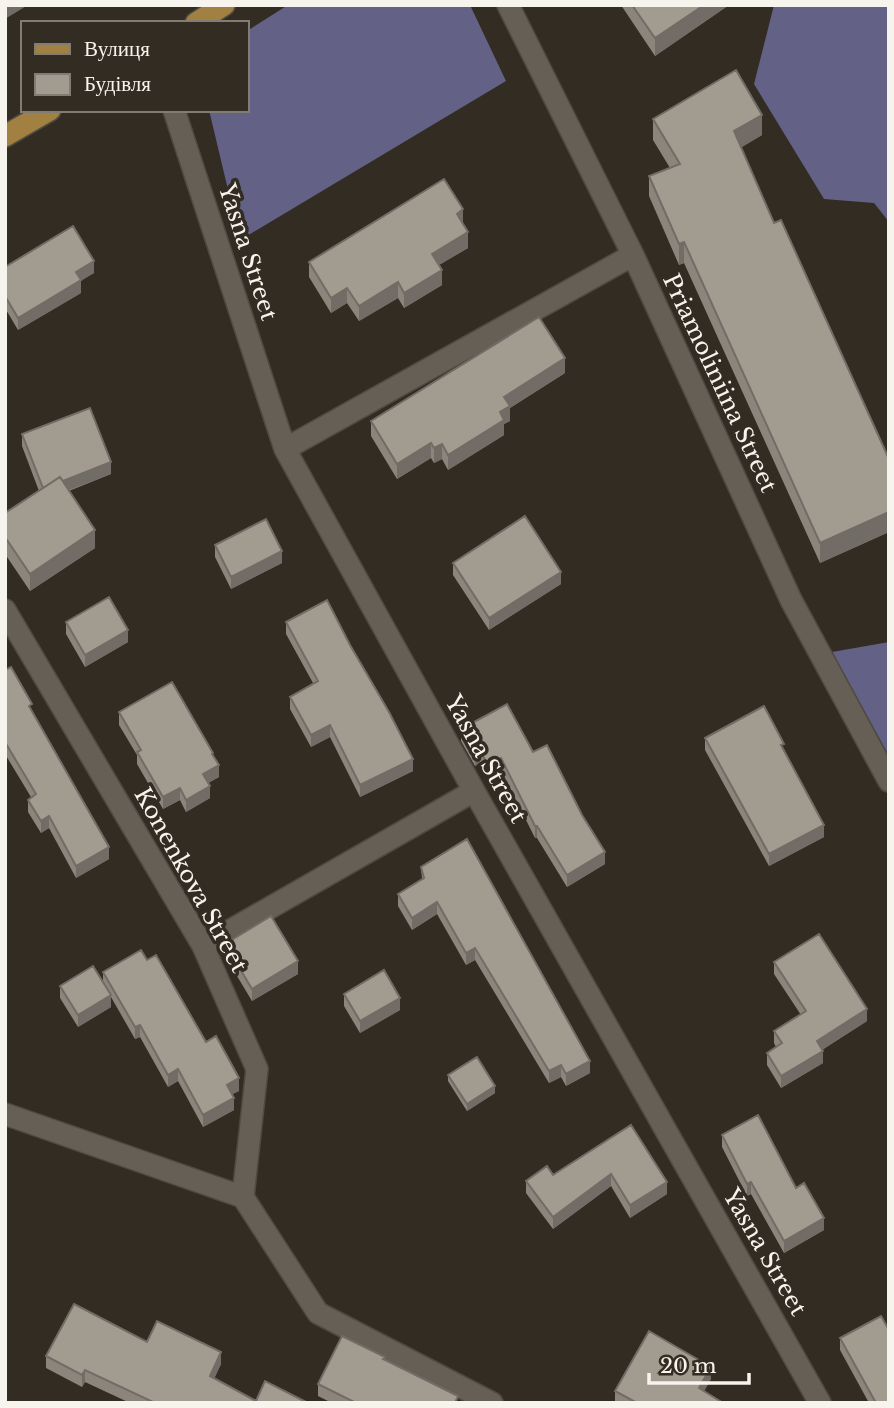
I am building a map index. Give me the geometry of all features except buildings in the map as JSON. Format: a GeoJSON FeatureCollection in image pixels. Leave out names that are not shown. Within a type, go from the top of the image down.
{"type":"FeatureCollection","features":[{"type":"Feature","properties":{"kind":"main road"},"geometry":{"type":"LineString","coordinates":[[200,21],[224,5]]}},
{"type":"Feature","properties":{"kind":"main road"},"geometry":{"type":"LineString","coordinates":[[5,136],[47,112]]}},
{"type":"Feature","properties":{"kind":"street","name":"Priamoliniina Street"},"geometry":{"type":"LineString","coordinates":[[508,5],[633,255],[791,600],[889,781]]}},
{"type":"Feature","properties":{"kind":"street","name":"Yasna Street"},"geometry":{"type":"LineString","coordinates":[[175,112],[285,449],[474,791],[820,1403]]}},
{"type":"Feature","properties":{"kind":"street"},"geometry":{"type":"LineString","coordinates":[[285,449],[633,255]]}},
{"type":"Feature","properties":{"kind":"street","name":"Konenkova Street"},"geometry":{"type":"LineString","coordinates":[[5,610],[204,946],[257,1069],[243,1197]]}},
{"type":"Feature","properties":{"kind":"street"},"geometry":{"type":"LineString","coordinates":[[204,946],[474,791]]}},
{"type":"Feature","properties":{"kind":"street"},"geometry":{"type":"LineString","coordinates":[[5,1114],[243,1197],[318,1313],[492,1403]]}},
{"type":"Feature","properties":{"kind":"shaded area"},"geometry":{"type":"Polygon","coordinates":[[[288,5],[470,5],[506,81],[240,240],[209,112],[248,112],[248,30],[288,5]]]}},
{"type":"Feature","properties":{"kind":"shaded area"},"geometry":{"type":"Polygon","coordinates":[[[774,5],[889,5],[889,222],[874,203],[824,199],[754,84],[774,5]]]}},
{"type":"Feature","properties":{"kind":"shaded area"},"geometry":{"type":"Polygon","coordinates":[[[889,642],[889,756],[832,652],[889,642]]]}}]}
